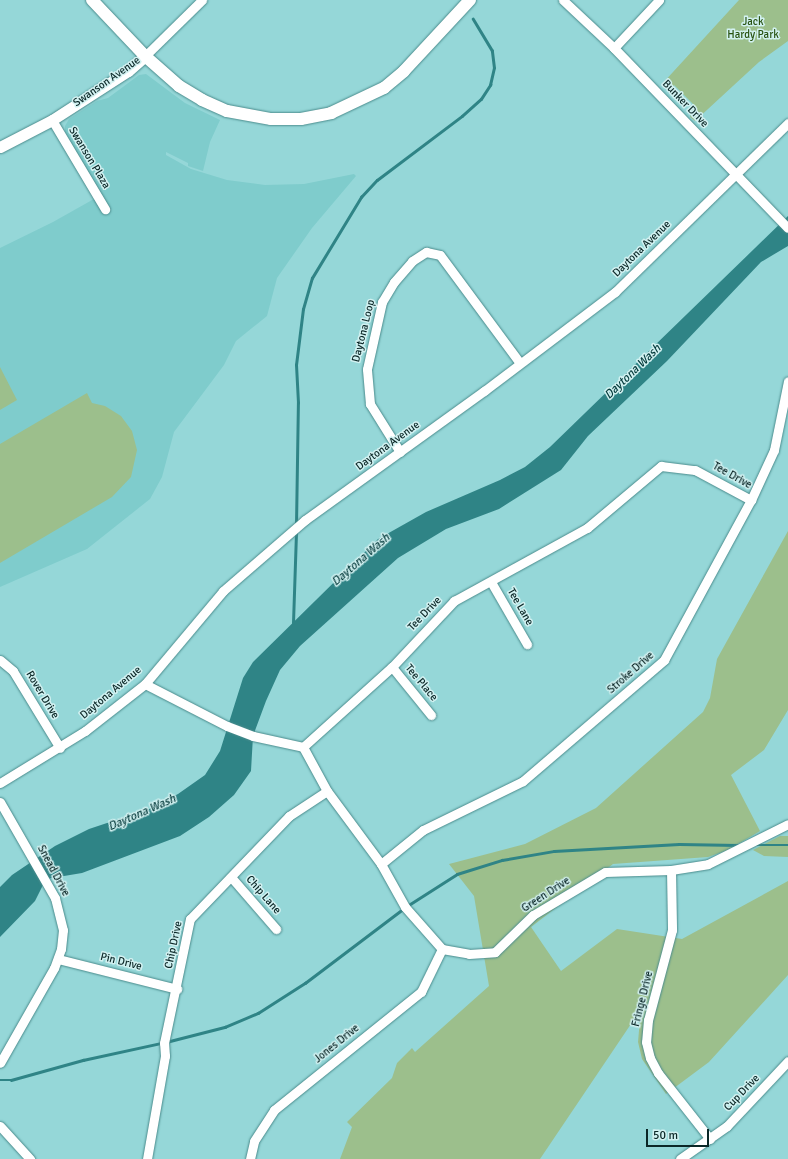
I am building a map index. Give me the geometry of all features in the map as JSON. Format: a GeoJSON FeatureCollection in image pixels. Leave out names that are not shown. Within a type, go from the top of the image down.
{"type":"FeatureCollection","features":[{"type":"Feature","properties":{"kind":"main road"},"geometry":{"type":"LineString","coordinates":[[92,0],[145,56],[179,86],[221,108],[248,116],[301,118],[332,113],[384,88],[404,71],[470,0]]}},
{"type":"Feature","properties":{"kind":"street","name":"Swanson Avenue"},"geometry":{"type":"LineString","coordinates":[[0,147],[52,120],[128,71],[202,0]]}},
{"type":"Feature","properties":{"kind":"street","name":"Bunker Drive"},"geometry":{"type":"LineString","coordinates":[[563,0],[614,48],[788,228]]}},
{"type":"Feature","properties":{"kind":"street"},"geometry":{"type":"LineString","coordinates":[[614,48],[659,0]]}},
{"type":"Feature","properties":{"kind":"street","name":"Swanson Plaza"},"geometry":{"type":"LineString","coordinates":[[52,120],[105,208]]}},
{"type":"Feature","properties":{"kind":"street","name":"Daytona Avenue"},"geometry":{"type":"LineString","coordinates":[[0,783],[86,731],[145,684],[223,591],[305,520],[520,364],[615,292],[737,175],[788,123]]}},
{"type":"Feature","properties":{"kind":"street","name":"Daytona Loop"},"geometry":{"type":"LineString","coordinates":[[400,452],[370,404],[367,369],[382,302],[394,282],[412,261],[426,252],[440,255],[520,364]]}},
{"type":"Feature","properties":{"kind":"street","name":"Stroke Drive"},"geometry":{"type":"LineString","coordinates":[[381,864],[423,830],[523,781],[664,660],[751,500],[774,450],[788,381]]}},
{"type":"Feature","properties":{"kind":"street","name":"Tee Drive"},"geometry":{"type":"LineString","coordinates":[[303,747],[392,667],[454,602],[587,528],[661,466],[695,470],[751,500]]}},
{"type":"Feature","properties":{"kind":"street","name":"Tee Lane"},"geometry":{"type":"LineString","coordinates":[[491,582],[527,644]]}},
{"type":"Feature","properties":{"kind":"street","name":"Rover Drive"},"geometry":{"type":"LineString","coordinates":[[0,660],[13,671],[60,748]]}},
{"type":"Feature","properties":{"kind":"street","name":"Tee Place"},"geometry":{"type":"LineString","coordinates":[[392,667],[431,715]]}},
{"type":"Feature","properties":{"kind":"street"},"geometry":{"type":"LineString","coordinates":[[145,684],[227,726],[253,736],[303,747],[327,791],[381,864],[404,907],[442,949]]}},
{"type":"Feature","properties":{"kind":"street","name":"Chip Drive"},"geometry":{"type":"LineString","coordinates":[[146,1159],[165,1056],[164,1043],[177,989],[190,919],[289,816],[327,791]]}},
{"type":"Feature","properties":{"kind":"street","name":"Snead Drive"},"geometry":{"type":"LineString","coordinates":[[0,802],[57,904],[62,930],[58,958],[0,1063]]}},
{"type":"Feature","properties":{"kind":"street","name":"Green Drive"},"geometry":{"type":"LineString","coordinates":[[442,949],[469,954],[496,952],[533,915],[605,872],[671,870],[708,864],[788,824]]}},
{"type":"Feature","properties":{"kind":"street","name":"Fringe Drive"},"geometry":{"type":"LineString","coordinates":[[671,870],[672,930],[647,1026],[646,1042],[650,1058],[658,1073],[710,1139]]}},
{"type":"Feature","properties":{"kind":"street","name":"Chip Lane"},"geometry":{"type":"LineString","coordinates":[[231,877],[276,928]]}},
{"type":"Feature","properties":{"kind":"street","name":"Jones Drive"},"geometry":{"type":"LineString","coordinates":[[250,1159],[254,1141],[274,1110],[421,992],[442,949]]}},
{"type":"Feature","properties":{"kind":"street","name":"Pin Drive"},"geometry":{"type":"LineString","coordinates":[[58,958],[177,989]]}},
{"type":"Feature","properties":{"kind":"street","name":"Cup Drive"},"geometry":{"type":"LineString","coordinates":[[680,1159],[710,1139],[742,1111],[788,1061]]}},
{"type":"Feature","properties":{"kind":"street"},"geometry":{"type":"LineString","coordinates":[[0,1126],[30,1159]]}},
{"type":"Feature","properties":{"kind":"shaded area"},"geometry":{"type":"Polygon","coordinates":[[[146,74],[185,103],[220,120],[210,142],[203,171],[188,166],[188,163],[166,152],[166,155],[191,169],[227,180],[265,185],[304,184],[354,174],[356,176],[312,228],[277,278],[267,316],[236,341],[224,365],[174,432],[162,477],[150,499],[87,549],[0,587],[0,248],[53,222],[101,195],[65,132],[65,126],[69,119],[97,101],[108,98],[139,75],[146,74]]]}},
{"type":"Feature","properties":{"kind":"green space","name":"Jack Hardy Park"},"geometry":{"type":"Polygon","coordinates":[[[739,0],[788,0],[788,41],[759,62],[695,121],[690,117],[694,105],[674,85],[671,93],[662,84],[739,0]]]}},
{"type":"Feature","properties":{"kind":"green space"},"geometry":{"type":"Polygon","coordinates":[[[0,367],[17,400],[0,410],[0,367]]]}},
{"type":"Feature","properties":{"kind":"green space"},"geometry":{"type":"Polygon","coordinates":[[[87,393],[92,403],[105,406],[121,416],[132,431],[137,450],[131,477],[112,497],[0,563],[0,444],[87,393]]]}},
{"type":"Feature","properties":{"kind":"green space"},"geometry":{"type":"Polygon","coordinates":[[[788,531],[788,710],[764,750],[731,775],[760,831],[728,850],[708,857],[613,864],[531,927],[561,971],[617,929],[682,939],[788,881],[788,975],[709,1062],[666,1094],[642,1059],[638,1042],[640,1019],[635,1018],[540,1159],[340,1159],[352,1127],[347,1122],[392,1078],[397,1063],[412,1048],[415,1052],[489,986],[474,896],[449,864],[525,844],[596,808],[703,712],[710,698],[717,659],[788,531]]]}},
{"type":"Feature","properties":{"kind":"green space"},"geometry":{"type":"Polygon","coordinates":[[[780,836],[788,836],[788,857],[764,856],[753,850],[780,836]]]}},
{"type":"Feature","properties":{"kind":"water","name":"Daytona Wash"},"geometry":{"type":"Polygon","coordinates":[[[788,216],[788,246],[761,262],[667,361],[588,436],[561,470],[499,509],[446,529],[398,558],[300,646],[280,670],[266,701],[253,736],[251,771],[234,795],[209,817],[180,836],[82,873],[46,879],[35,901],[0,937],[0,887],[12,875],[55,846],[89,829],[149,809],[178,794],[205,775],[220,751],[243,678],[253,662],[378,539],[426,512],[500,480],[525,467],[550,447],[788,216]]]}},
{"type":"Feature","properties":{"kind":"waterway"},"geometry":{"type":"LineString","coordinates":[[296,525],[298,403],[296,365],[303,309],[312,278],[361,197],[377,180],[462,116],[481,99],[490,85],[494,68],[492,51],[473,19]]}},
{"type":"Feature","properties":{"kind":"waterway"},"geometry":{"type":"LineString","coordinates":[[293,623],[296,532]]}},
{"type":"Feature","properties":{"kind":"waterway"},"geometry":{"type":"LineString","coordinates":[[407,906],[457,874],[502,860],[554,851],[679,844],[738,845]]}},
{"type":"Feature","properties":{"kind":"waterway"},"geometry":{"type":"LineString","coordinates":[[753,845],[788,845]]}},
{"type":"Feature","properties":{"kind":"waterway"},"geometry":{"type":"LineString","coordinates":[[166,1042],[225,1027],[258,1013],[305,983],[403,909]]}},
{"type":"Feature","properties":{"kind":"waterway"},"geometry":{"type":"LineString","coordinates":[[0,1080],[11,1080],[83,1060],[161,1043]]}}]}
